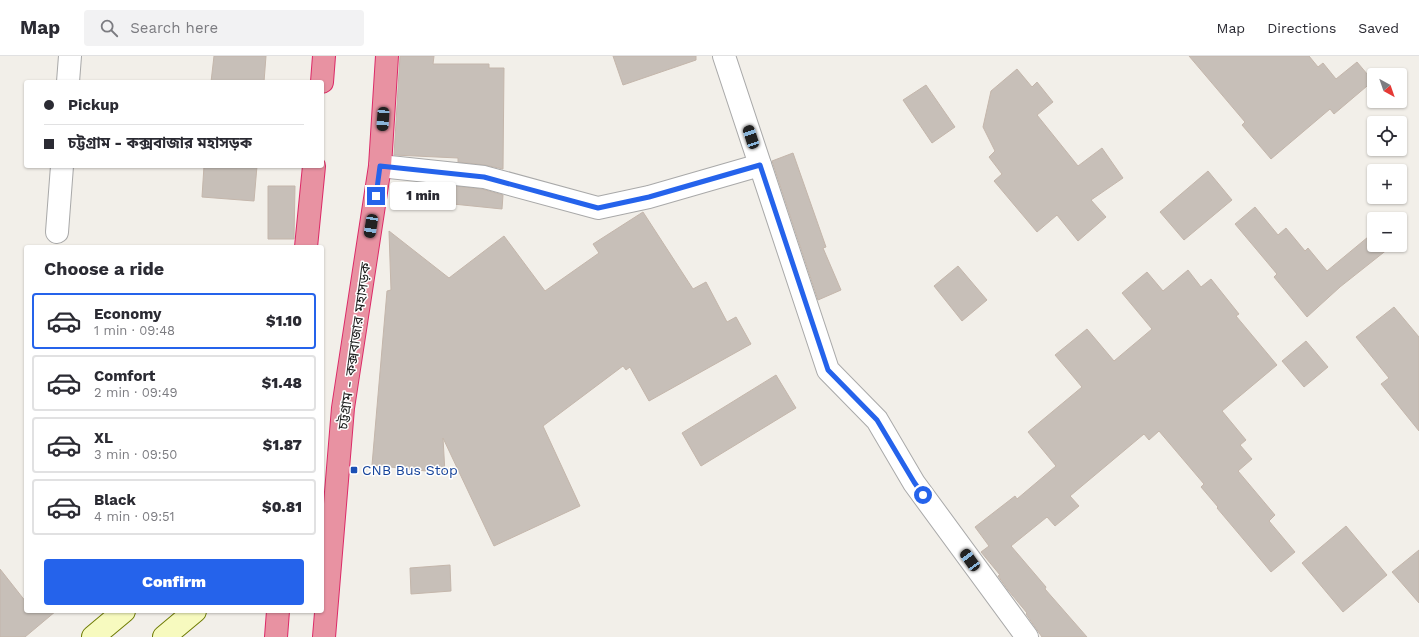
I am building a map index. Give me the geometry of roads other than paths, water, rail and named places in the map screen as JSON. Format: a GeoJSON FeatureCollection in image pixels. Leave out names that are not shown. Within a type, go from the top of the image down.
{"type":"FeatureCollection","features":[{"type":"Feature","properties":{"kind":"highway"},"geometry":{"type":"LineString","coordinates":[[322,80],[324,56]]}},
{"type":"Feature","properties":{"kind":"highway","name":"চট্টগ্রাম - কক্সবাজার মহাসড়ক"},"geometry":{"type":"LineString","coordinates":[[324,637],[343,408],[380,166],[387,56]]}},
{"type":"Feature","properties":{"kind":"highway"},"geometry":{"type":"LineString","coordinates":[[306,245],[314,168]]}},
{"type":"Feature","properties":{"kind":"highway"},"geometry":{"type":"LineString","coordinates":[[276,637],[278,613]]}},
{"type":"Feature","properties":{"kind":"street"},"geometry":{"type":"LineString","coordinates":[[68,80],[70,56]]}},
{"type":"Feature","properties":{"kind":"street"},"geometry":{"type":"LineString","coordinates":[[724,56],[828,370],[877,420],[914,482],[1027,637]]}},
{"type":"Feature","properties":{"kind":"street"},"geometry":{"type":"LineString","coordinates":[[380,166],[484,177],[598,208],[649,197],[760,165]]}},
{"type":"Feature","properties":{"kind":"street"},"geometry":{"type":"LineString","coordinates":[[57,232],[62,168]]}},
{"type":"Feature","properties":{"kind":"street"},"geometry":{"type":"LineString","coordinates":[[93,637],[122,613]]}},
{"type":"Feature","properties":{"kind":"street"},"geometry":{"type":"LineString","coordinates":[[164,637],[193,613]]}},
{"type":"Feature","properties":{"kind":"place","name":"CNB Bus Stop"},"geometry":{"type":"Point","coordinates":[354,470]}}]}
